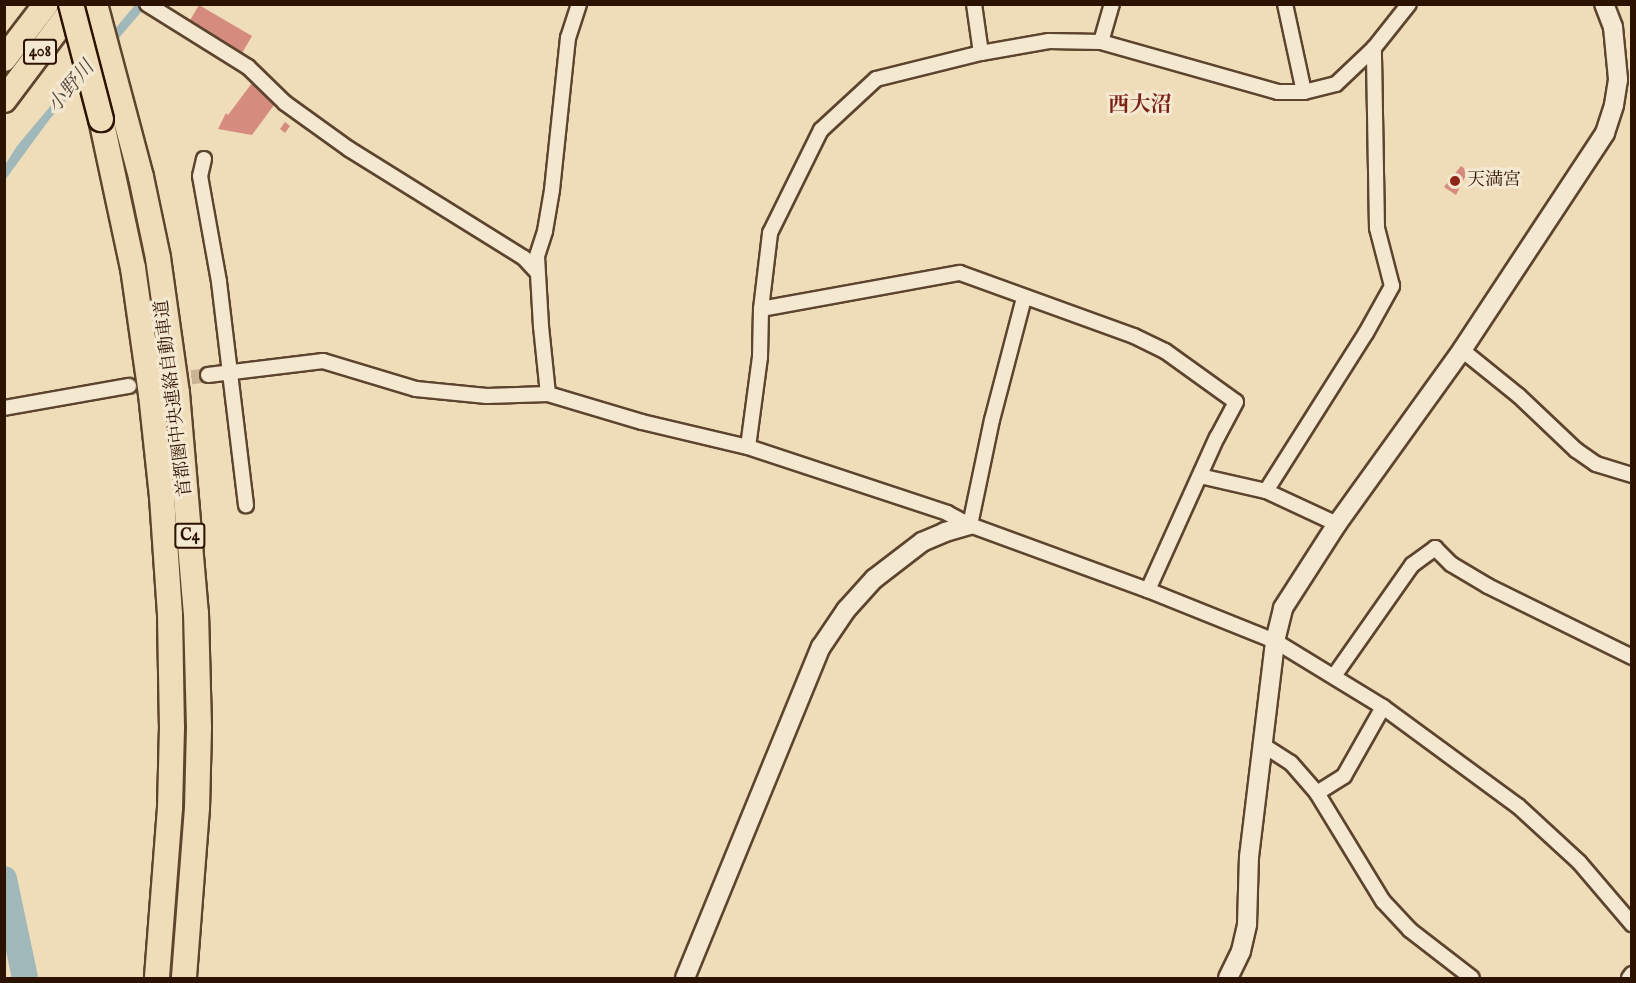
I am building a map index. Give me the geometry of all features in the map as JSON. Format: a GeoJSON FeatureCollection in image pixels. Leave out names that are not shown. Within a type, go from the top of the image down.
{"type":"FeatureCollection","features":[{"type":"Feature","properties":{"kind":"highway","name":"408"},"geometry":{"type":"LineString","coordinates":[[4,59],[46,4]]}},
{"type":"Feature","properties":{"kind":"highway","name":"首都圏中央連絡自動車道"},"geometry":{"type":"LineString","coordinates":[[70,4],[102,119],[133,268],[155,429],[168,579],[172,727],[170,808],[157,978]]}},
{"type":"Feature","properties":{"kind":"highway","name":"408"},"geometry":{"type":"LineString","coordinates":[[4,100],[76,4]]}},
{"type":"Feature","properties":{"kind":"highway","name":"首都圏中央連絡自動車道"},"geometry":{"type":"LineString","coordinates":[[95,4],[122,98],[141,177],[164,303],[177,393],[196,613],[199,727],[197,808],[184,978]]}},
{"type":"Feature","properties":{"kind":"street"},"geometry":{"type":"LineString","coordinates":[[548,394],[536,272],[537,256],[545,231],[552,189],[565,56],[579,4]]}},
{"type":"Feature","properties":{"kind":"street"},"geometry":{"type":"LineString","coordinates":[[974,4],[981,53]]}},
{"type":"Feature","properties":{"kind":"street"},"geometry":{"type":"LineString","coordinates":[[1101,42],[1112,4]]}},
{"type":"Feature","properties":{"kind":"street"},"geometry":{"type":"LineString","coordinates":[[1285,4],[1304,92]]}},
{"type":"Feature","properties":{"kind":"street"},"geometry":{"type":"LineString","coordinates":[[748,447],[760,357],[761,309],[770,233],[821,130],[876,79],[981,53],[1049,41],[1101,42],[1278,92],[1304,92],[1336,84],[1374,48],[1408,4]]}},
{"type":"Feature","properties":{"kind":"street"},"geometry":{"type":"LineString","coordinates":[[1228,978],[1241,951],[1247,924],[1249,856],[1275,641],[1283,608],[1338,524],[1462,351],[1605,133],[1614,105],[1618,79],[1613,27],[1604,4]]}},
{"type":"Feature","properties":{"kind":"street"},"geometry":{"type":"LineString","coordinates":[[149,6],[248,66],[285,103],[349,149],[524,258],[536,272]]}},
{"type":"Feature","properties":{"kind":"street"},"geometry":{"type":"LineString","coordinates":[[1266,491],[1366,333],[1392,286],[1377,228],[1374,48]]}},
{"type":"Feature","properties":{"kind":"street"},"geometry":{"type":"LineString","coordinates":[[204,159],[200,176],[219,282],[246,505]]}},
{"type":"Feature","properties":{"kind":"street"},"geometry":{"type":"LineString","coordinates":[[761,309],[960,273],[1134,336],[1165,351],[1236,402],[1217,437],[1148,590]]}},
{"type":"Feature","properties":{"kind":"street"},"geometry":{"type":"LineString","coordinates":[[970,525],[984,454],[1024,298]]}},
{"type":"Feature","properties":{"kind":"street"},"geometry":{"type":"LineString","coordinates":[[1462,351],[1519,396],[1576,450],[1596,464],[1632,475]]}},
{"type":"Feature","properties":{"kind":"street"},"geometry":{"type":"LineString","coordinates":[[208,375],[323,361],[416,389],[487,396],[548,394],[642,422],[748,447],[947,513],[970,525],[1148,590],[1275,641],[1383,707],[1518,806],[1579,862],[1632,924]]}},
{"type":"Feature","properties":{"kind":"street"},"geometry":{"type":"LineString","coordinates":[[4,408],[129,386]]}},
{"type":"Feature","properties":{"kind":"street"},"geometry":{"type":"LineString","coordinates":[[1200,476],[1266,491],[1338,524]]}},
{"type":"Feature","properties":{"kind":"street"},"geometry":{"type":"LineString","coordinates":[[686,978],[821,647],[846,610],[874,579],[922,542],[970,525]]}},
{"type":"Feature","properties":{"kind":"street"},"geometry":{"type":"LineString","coordinates":[[1334,676],[1412,565],[1435,548],[1451,564],[1488,586],[1632,657]]}},
{"type":"Feature","properties":{"kind":"street"},"geometry":{"type":"LineString","coordinates":[[1317,793],[1344,776],[1383,707]]}},
{"type":"Feature","properties":{"kind":"street"},"geometry":{"type":"LineString","coordinates":[[1263,745],[1291,763],[1317,793],[1383,901],[1410,930],[1472,978]]}},
{"type":"Feature","properties":{"kind":"street"},"geometry":{"type":"LineString","coordinates":[[1629,978],[1632,974]]}},
{"type":"Feature","properties":{"kind":"water"},"geometry":{"type":"Polygon","coordinates":[[[135,5],[147,5],[49,120],[5,180],[5,165],[17,146],[135,5]]]}},
{"type":"Feature","properties":{"kind":"building"},"geometry":{"type":"Polygon","coordinates":[[[199,5],[252,36],[242,53],[189,22],[199,5]]]}},
{"type":"Feature","properties":{"kind":"building"},"geometry":{"type":"Polygon","coordinates":[[[252,83],[277,101],[252,135],[218,129],[226,113],[228,115],[252,83]]]}},
{"type":"Feature","properties":{"kind":"building"},"geometry":{"type":"Polygon","coordinates":[[[285,122],[290,126],[285,133],[280,129],[285,122]]]}},
{"type":"Feature","properties":{"kind":"building","name":"天満宮"},"geometry":{"type":"Polygon","coordinates":[[[1461,166],[1468,171],[1456,195],[1444,187],[1461,166]]]}},
{"type":"Feature","properties":{"kind":"waterway","name":"小野川"},"geometry":{"type":"LineString","coordinates":[[4,879],[25,978]]}},
{"type":"Feature","properties":{"kind":"tunnel"},"geometry":{"type":"LineString","coordinates":[[129,386],[208,375]]}},
{"type":"Feature","properties":{"kind":"place","name":"天満宮"},"geometry":{"type":"Point","coordinates":[1455,181]}},
{"type":"Feature","properties":{"kind":"district","name":"西大沼"},"geometry":{"type":"Point","coordinates":[1140,106]}}]}
